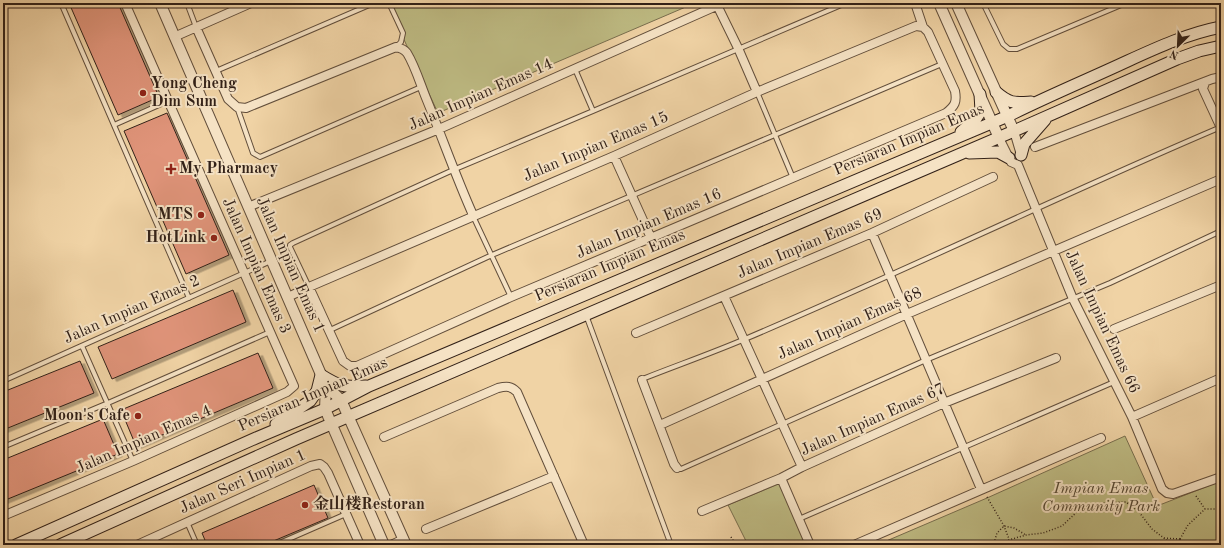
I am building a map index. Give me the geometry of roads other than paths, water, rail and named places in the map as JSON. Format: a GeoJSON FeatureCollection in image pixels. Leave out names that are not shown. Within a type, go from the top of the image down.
{"type":"FeatureCollection","features":[{"type":"Feature","properties":{"kind":"main road","name":"Persiaran Impian Emas"},"geometry":{"type":"LineString","coordinates":[[16,545],[256,438],[325,409],[369,386],[1008,116],[1172,41],[1201,31],[1221,27]]}},
{"type":"Feature","properties":{"kind":"main road","name":"Persiaran Impian Emas"},"geometry":{"type":"LineString","coordinates":[[66,544],[349,416],[999,138],[1177,59],[1198,51],[1221,46]]}},
{"type":"Feature","properties":{"kind":"main road"},"geometry":{"type":"LineString","coordinates":[[996,92],[1006,100],[1017,103],[1036,102]]}},
{"type":"Feature","properties":{"kind":"main road"},"geometry":{"type":"LineString","coordinates":[[953,139],[975,120],[981,111],[980,94]]}},
{"type":"Feature","properties":{"kind":"main road"},"geometry":{"type":"LineString","coordinates":[[1020,160],[1024,144],[1049,116]]}},
{"type":"Feature","properties":{"kind":"main road"},"geometry":{"type":"LineString","coordinates":[[962,153],[998,152],[1010,158]]}},
{"type":"Feature","properties":{"kind":"main road"},"geometry":{"type":"LineString","coordinates":[[256,438],[310,401],[316,391],[321,375],[335,384],[344,386],[369,386]]}},
{"type":"Feature","properties":{"kind":"street","name":"Jalan Impian Emas 3"},"geometry":{"type":"LineString","coordinates":[[125,3],[294,386]]}},
{"type":"Feature","properties":{"kind":"street","name":"Jalan Impian Emas 1"},"geometry":{"type":"LineString","coordinates":[[160,3],[326,386],[325,409]]}},
{"type":"Feature","properties":{"kind":"street"},"geometry":{"type":"LineString","coordinates":[[174,37],[251,3]]}},
{"type":"Feature","properties":{"kind":"street","name":"Jalan Impian Emas 16"},"geometry":{"type":"LineString","coordinates":[[309,286],[344,361],[350,366],[357,366],[511,297],[946,113],[955,104],[955,91],[928,32],[919,27],[915,3]]}},
{"type":"Feature","properties":{"kind":"street"},"geometry":{"type":"LineString","coordinates":[[939,3],[999,138]]}},
{"type":"Feature","properties":{"kind":"street"},"geometry":{"type":"LineString","coordinates":[[956,3],[1014,131]]}},
{"type":"Feature","properties":{"kind":"street"},"geometry":{"type":"LineString","coordinates":[[719,4],[757,92]]}},
{"type":"Feature","properties":{"kind":"street","name":"Jalan Impian Emas 14"},"geometry":{"type":"LineString","coordinates":[[248,207],[439,129],[719,4]]}},
{"type":"Feature","properties":{"kind":"street"},"geometry":{"type":"LineString","coordinates":[[196,27],[228,99],[237,107],[246,108],[396,47],[401,48],[405,51],[412,64],[439,129],[453,170],[473,215]]}},
{"type":"Feature","properties":{"kind":"street","name":"Jalan Impian Emas 15"},"geometry":{"type":"LineString","coordinates":[[288,296],[473,215],[614,156],[757,92],[919,27]]}},
{"type":"Feature","properties":{"kind":"street"},"geometry":{"type":"LineString","coordinates":[[1035,147],[1212,79],[1221,77]]}},
{"type":"Feature","properties":{"kind":"street"},"geometry":{"type":"LineString","coordinates":[[1205,82],[1203,89],[1221,128]]}},
{"type":"Feature","properties":{"kind":"street","name":"Jalan Impian Emas 66"},"geometry":{"type":"LineString","coordinates":[[1014,131],[1020,160],[1036,208],[1053,250],[1073,298],[1132,417],[1162,489],[1167,493],[1173,494],[1221,477]]}},
{"type":"Feature","properties":{"kind":"street","name":"Jalan Impian Emas 66"},"geometry":{"type":"LineString","coordinates":[[999,138],[1011,162],[1020,160]]}},
{"type":"Feature","properties":{"kind":"street"},"geometry":{"type":"LineString","coordinates":[[614,156],[651,238]]}},
{"type":"Feature","properties":{"kind":"street","name":"Jalan Impian Emas 69"},"geometry":{"type":"LineString","coordinates":[[636,333],[872,233],[993,177]]}},
{"type":"Feature","properties":{"kind":"street","name":"Jalan Impian Emas 68"},"geometry":{"type":"LineString","coordinates":[[660,425],[906,314],[1221,179]]}},
{"type":"Feature","properties":{"kind":"street"},"geometry":{"type":"LineString","coordinates":[[872,233],[963,448],[982,489]]}},
{"type":"Feature","properties":{"kind":"street"},"geometry":{"type":"LineString","coordinates":[[1114,330],[1221,285]]}},
{"type":"Feature","properties":{"kind":"street"},"geometry":{"type":"LineString","coordinates":[[724,296],[802,467]]}},
{"type":"Feature","properties":{"kind":"street","name":"Jalan Impian Emas 67"},"geometry":{"type":"LineString","coordinates":[[702,511],[781,478],[802,467],[944,403],[1056,358]]}},
{"type":"Feature","properties":{"kind":"street"},"geometry":{"type":"LineString","coordinates":[[1132,417],[1221,378]]}},
{"type":"Feature","properties":{"kind":"street"},"geometry":{"type":"LineString","coordinates":[[642,380],[674,464],[677,468]]}},
{"type":"Feature","properties":{"kind":"street","name":"Jalan Impian Emas 4"},"geometry":{"type":"LineString","coordinates":[[3,516],[133,461],[287,392],[294,386]]}},
{"type":"Feature","properties":{"kind":"street"},"geometry":{"type":"LineString","coordinates":[[326,386],[341,400],[405,542],[391,545]]}},
{"type":"Feature","properties":{"kind":"street"},"geometry":{"type":"LineString","coordinates":[[384,437],[498,388],[506,386],[512,387],[517,392],[584,545]]}},
{"type":"Feature","properties":{"kind":"street"},"geometry":{"type":"LineString","coordinates":[[325,409],[384,545]]}},
{"type":"Feature","properties":{"kind":"street"},"geometry":{"type":"LineString","coordinates":[[854,545],[1101,438]]}},
{"type":"Feature","properties":{"kind":"street","name":"Jalan Seri Impian 1"},"geometry":{"type":"LineString","coordinates":[[137,545],[311,466],[320,464],[328,473],[360,545]]}},
{"type":"Feature","properties":{"kind":"street"},"geometry":{"type":"LineString","coordinates":[[426,528],[554,476]]}},
{"type":"Feature","properties":{"kind":"street"},"geometry":{"type":"LineString","coordinates":[[781,478],[810,545]]}},
{"type":"Feature","properties":{"kind":"lane"},"geometry":{"type":"LineString","coordinates":[[62,3],[189,298]]}},
{"type":"Feature","properties":{"kind":"lane"},"geometry":{"type":"LineString","coordinates":[[187,3],[196,27]]}},
{"type":"Feature","properties":{"kind":"lane"},"geometry":{"type":"LineString","coordinates":[[215,71],[374,3]]}},
{"type":"Feature","properties":{"kind":"lane"},"geometry":{"type":"LineString","coordinates":[[390,3],[403,33],[401,42],[396,47]]}},
{"type":"Feature","properties":{"kind":"lane"},"geometry":{"type":"LineString","coordinates":[[309,286],[290,247],[292,244],[453,170],[846,3]]}},
{"type":"Feature","properties":{"kind":"lane"},"geometry":{"type":"LineString","coordinates":[[983,3],[1003,44],[1009,49],[1017,49],[1126,3]]}},
{"type":"Feature","properties":{"kind":"lane"},"geometry":{"type":"LineString","coordinates":[[330,330],[492,255],[942,64]]}},
{"type":"Feature","properties":{"kind":"lane"},"geometry":{"type":"LineString","coordinates":[[575,69],[593,111]]}},
{"type":"Feature","properties":{"kind":"lane"},"geometry":{"type":"LineString","coordinates":[[237,107],[253,153],[260,158],[421,87]]}},
{"type":"Feature","properties":{"kind":"lane"},"geometry":{"type":"LineString","coordinates":[[757,92],[793,178]]}},
{"type":"Feature","properties":{"kind":"lane"},"geometry":{"type":"LineString","coordinates":[[114,125],[168,101]]}},
{"type":"Feature","properties":{"kind":"lane"},"geometry":{"type":"LineString","coordinates":[[642,380],[744,340],[1036,208],[1221,128]]}},
{"type":"Feature","properties":{"kind":"lane"},"geometry":{"type":"LineString","coordinates":[[473,215],[511,297]]}},
{"type":"Feature","properties":{"kind":"lane"},"geometry":{"type":"LineString","coordinates":[[677,468],[681,468],[926,360],[1110,283],[1221,231]]}},
{"type":"Feature","properties":{"kind":"lane","name":"Jalan Impian Emas 2"},"geometry":{"type":"LineString","coordinates":[[3,381],[271,261]]}},
{"type":"Feature","properties":{"kind":"lane"},"geometry":{"type":"LineString","coordinates":[[586,314],[671,545]]}},
{"type":"Feature","properties":{"kind":"lane"},"geometry":{"type":"LineString","coordinates":[[3,447],[270,332]]}},
{"type":"Feature","properties":{"kind":"lane"},"geometry":{"type":"LineString","coordinates":[[82,346],[133,461]]}},
{"type":"Feature","properties":{"kind":"lane"},"geometry":{"type":"LineString","coordinates":[[799,519],[1114,382]]}},
{"type":"Feature","properties":{"kind":"lane"},"geometry":{"type":"LineString","coordinates":[[275,545],[346,514]]}},
{"type":"Feature","properties":{"kind":"lane"},"geometry":{"type":"LineString","coordinates":[[188,522],[197,545]]}},
{"type":"Feature","properties":{"kind":"place","name":"Yong Cheng Dim Sum"},"geometry":{"type":"Point","coordinates":[143,93]}},
{"type":"Feature","properties":{"kind":"place","name":"My Pharmacy"},"geometry":{"type":"Point","coordinates":[171,169]}},
{"type":"Feature","properties":{"kind":"place","name":"MTS"},"geometry":{"type":"Point","coordinates":[201,215]}},
{"type":"Feature","properties":{"kind":"place","name":"HotLink"},"geometry":{"type":"Point","coordinates":[214,238]}},
{"type":"Feature","properties":{"kind":"place","name":"Moon's Cafe"},"geometry":{"type":"Point","coordinates":[138,416]}},
{"type":"Feature","properties":{"kind":"place","name":"金山楼Restoran"},"geometry":{"type":"Point","coordinates":[305,505]}},
{"type":"Feature","properties":{"kind":"park label","name":"Impian Emas Community Park"},"geometry":{"type":"Point","coordinates":[1101,498]}}]}
